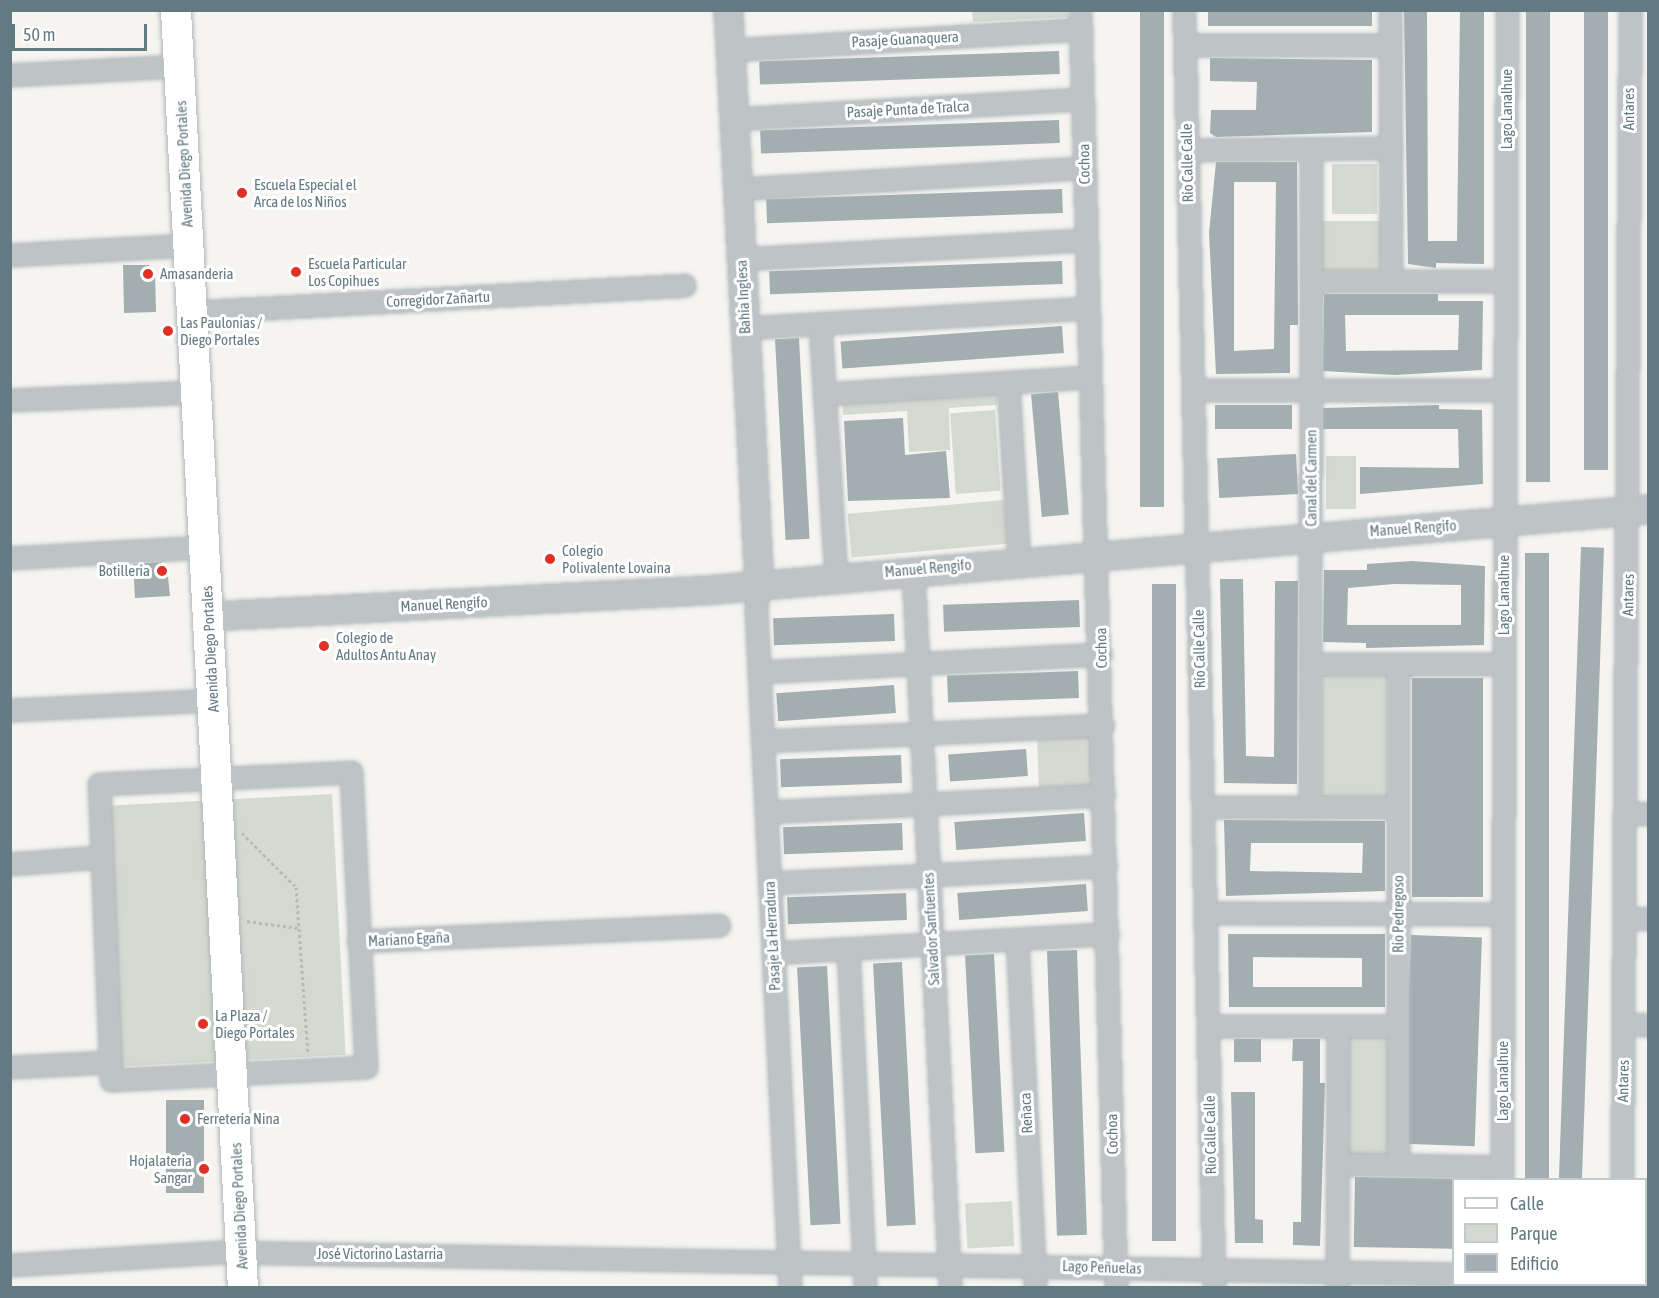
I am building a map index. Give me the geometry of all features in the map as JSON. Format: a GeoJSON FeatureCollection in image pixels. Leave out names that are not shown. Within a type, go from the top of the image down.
{"type":"FeatureCollection","features":[{"type":"Feature","properties":{"kind":"main road","name":"Avenida Diego Portales"},"geometry":{"type":"LineString","coordinates":[[176,10],[243,1287]]}},
{"type":"Feature","properties":{"kind":"street","name":"Bahía Inglesa"},"geometry":{"type":"LineString","coordinates":[[728,10],[759,584]]}},
{"type":"Feature","properties":{"kind":"street","name":"Río Calle Calle"},"geometry":{"type":"LineString","coordinates":[[1184,10],[1214,1279]]}},
{"type":"Feature","properties":{"kind":"street"},"geometry":{"type":"LineString","coordinates":[[1390,10],[1391,281]]}},
{"type":"Feature","properties":{"kind":"street","name":"Lago Lanalhue"},"geometry":{"type":"LineString","coordinates":[[1502,1173],[1508,10]]}},
{"type":"Feature","properties":{"kind":"street","name":"Antares"},"geometry":{"type":"LineString","coordinates":[[1622,1178],[1625,813],[1638,509],[1639,374],[1639,270],[1630,10]]}},
{"type":"Feature","properties":{"kind":"street","name":"Pasaje Guanaquera"},"geometry":{"type":"LineString","coordinates":[[730,50],[1080,20]]}},
{"type":"Feature","properties":{"kind":"street","name":"Cochoa"},"geometry":{"type":"LineString","coordinates":[[1080,20],[1092,554],[1099,580],[1116,1278]]}},
{"type":"Feature","properties":{"kind":"street"},"geometry":{"type":"LineString","coordinates":[[1185,45],[1390,45]]}},
{"type":"Feature","properties":{"kind":"street"},"geometry":{"type":"LineString","coordinates":[[10,75],[179,66]]}},
{"type":"Feature","properties":{"kind":"street","name":"Pasaje Punta de Tralca"},"geometry":{"type":"LineString","coordinates":[[734,119],[1082,99]]}},
{"type":"Feature","properties":{"kind":"street","name":"Canal del Carmen"},"geometry":{"type":"LineString","coordinates":[[1310,807],[1311,148]]}},
{"type":"Feature","properties":{"kind":"street"},"geometry":{"type":"LineString","coordinates":[[1187,150],[1391,148]]}},
{"type":"Feature","properties":{"kind":"street"},"geometry":{"type":"LineString","coordinates":[[737,189],[1084,168]]}},
{"type":"Feature","properties":{"kind":"street"},"geometry":{"type":"LineString","coordinates":[[741,259],[1085,240]]}},
{"type":"Feature","properties":{"kind":"street"},"geometry":{"type":"LineString","coordinates":[[10,255],[188,245]]}},
{"type":"Feature","properties":{"kind":"street"},"geometry":{"type":"LineString","coordinates":[[1311,281],[1506,281]]}},
{"type":"Feature","properties":{"kind":"street","name":"Corregidor Zañartu"},"geometry":{"type":"LineString","coordinates":[[192,312],[684,285]]}},
{"type":"Feature","properties":{"kind":"street"},"geometry":{"type":"LineString","coordinates":[[744,328],[1087,309]]}},
{"type":"Feature","properties":{"kind":"street"},"geometry":{"type":"LineString","coordinates":[[820,324],[836,577]]}},
{"type":"Feature","properties":{"kind":"street"},"geometry":{"type":"LineString","coordinates":[[824,394],[1088,377]]}},
{"type":"Feature","properties":{"kind":"street"},"geometry":{"type":"LineString","coordinates":[[1008,382],[1019,560]]}},
{"type":"Feature","properties":{"kind":"street"},"geometry":{"type":"LineString","coordinates":[[1193,390],[1505,390]]}},
{"type":"Feature","properties":{"kind":"street"},"geometry":{"type":"LineString","coordinates":[[10,400],[196,392]]}},
{"type":"Feature","properties":{"kind":"street","name":"Manuel Rengifo"},"geometry":{"type":"LineString","coordinates":[[208,616],[759,584],[1019,560],[1638,509]]}},
{"type":"Feature","properties":{"kind":"street"},"geometry":{"type":"LineString","coordinates":[[10,558],[204,548]]}},
{"type":"Feature","properties":{"kind":"street","name":"Salvador Sanfuentes"},"geometry":{"type":"LineString","coordinates":[[913,570],[950,1287]]}},
{"type":"Feature","properties":{"kind":"street","name":"Pasaje La Herradura"},"geometry":{"type":"LineString","coordinates":[[759,584],[762,741],[790,1287]]}},
{"type":"Feature","properties":{"kind":"street"},"geometry":{"type":"LineString","coordinates":[[759,672],[1101,654]]}},
{"type":"Feature","properties":{"kind":"street"},"geometry":{"type":"LineString","coordinates":[[1311,664],[1504,664]]}},
{"type":"Feature","properties":{"kind":"street","name":"Río Pedregoso"},"geometry":{"type":"LineString","coordinates":[[1398,664],[1398,1165]]}},
{"type":"Feature","properties":{"kind":"street"},"geometry":{"type":"LineString","coordinates":[[10,710],[212,700]]}},
{"type":"Feature","properties":{"kind":"street"},"geometry":{"type":"LineString","coordinates":[[762,741],[1103,725]]}},
{"type":"Feature","properties":{"kind":"street"},"geometry":{"type":"LineString","coordinates":[[10,1067],[110,1062],[99,784],[351,772],[358,941]]}},
{"type":"Feature","properties":{"kind":"street"},"geometry":{"type":"LineString","coordinates":[[766,812],[1104,795]]}},
{"type":"Feature","properties":{"kind":"street"},"geometry":{"type":"LineString","coordinates":[[1203,807],[1398,807]]}},
{"type":"Feature","properties":{"kind":"street"},"geometry":{"type":"LineString","coordinates":[[1625,813],[1648,814]]}},
{"type":"Feature","properties":{"kind":"street"},"geometry":{"type":"LineString","coordinates":[[10,864],[101,857]]}},
{"type":"Feature","properties":{"kind":"street"},"geometry":{"type":"LineString","coordinates":[[770,883],[1106,866]]}},
{"type":"Feature","properties":{"kind":"street"},"geometry":{"type":"LineString","coordinates":[[1205,913],[1503,914]]}},
{"type":"Feature","properties":{"kind":"street"},"geometry":{"type":"LineString","coordinates":[[1624,918],[1648,919]]}},
{"type":"Feature","properties":{"kind":"street","name":"Mariano Egaña"},"geometry":{"type":"LineString","coordinates":[[110,1062],[111,1080],[232,1072],[366,1067],[358,941],[719,926]]}},
{"type":"Feature","properties":{"kind":"street"},"geometry":{"type":"LineString","coordinates":[[773,953],[1107,934]]}},
{"type":"Feature","properties":{"kind":"street","name":"Reñaca"},"geometry":{"type":"LineString","coordinates":[[1017,939],[1035,1287]]}},
{"type":"Feature","properties":{"kind":"street"},"geometry":{"type":"LineString","coordinates":[[848,949],[864,1287]]}},
{"type":"Feature","properties":{"kind":"street"},"geometry":{"type":"LineString","coordinates":[[1623,1024],[1648,1025]]}},
{"type":"Feature","properties":{"kind":"street"},"geometry":{"type":"LineString","coordinates":[[1208,1026],[1398,1026]]}},
{"type":"Feature","properties":{"kind":"street"},"geometry":{"type":"LineString","coordinates":[[1337,1280],[1338,1026]]}},
{"type":"Feature","properties":{"kind":"street"},"geometry":{"type":"LineString","coordinates":[[1338,1164],[1398,1165],[1502,1173]]}},
{"type":"Feature","properties":{"kind":"street","name":"José Victorino Lastarria"},"geometry":{"type":"LineString","coordinates":[[10,1264],[242,1252],[750,1257]]}},
{"type":"Feature","properties":{"kind":"street","name":"Lago Peñuelas"},"geometry":{"type":"LineString","coordinates":[[750,1257],[1034,1265],[1116,1278],[1337,1280],[1452,1274]]}},
{"type":"Feature","properties":{"kind":"path"},"geometry":{"type":"LineString","coordinates":[[240,831],[296,887],[310,1069]]}},
{"type":"Feature","properties":{"kind":"path"},"geometry":{"type":"LineString","coordinates":[[244,921],[299,928]]}},
{"type":"Feature","properties":{"kind":"green space"},"geometry":{"type":"Polygon","coordinates":[[[972,11],[1068,11],[1068,17],[973,22],[972,11]]]}},
{"type":"Feature","properties":{"kind":"green space"},"geometry":{"type":"Polygon","coordinates":[[[1332,164],[1377,164],[1377,214],[1332,214],[1332,164]]]}},
{"type":"Feature","properties":{"kind":"green space"},"geometry":{"type":"Polygon","coordinates":[[[1322,221],[1382,221],[1382,270],[1322,270],[1322,221]]]}},
{"type":"Feature","properties":{"kind":"green space"},"geometry":{"type":"Polygon","coordinates":[[[997,394],[997,405],[949,408],[950,450],[909,452],[907,411],[843,415],[842,402],[997,394]]]}},
{"type":"Feature","properties":{"kind":"green space"},"geometry":{"type":"Polygon","coordinates":[[[995,410],[1001,491],[956,494],[950,413],[995,410]]]}},
{"type":"Feature","properties":{"kind":"green space"},"geometry":{"type":"Polygon","coordinates":[[[1326,456],[1356,456],[1356,509],[1326,509],[1326,456]]]}},
{"type":"Feature","properties":{"kind":"green space"},"geometry":{"type":"Polygon","coordinates":[[[1004,500],[1008,544],[851,558],[848,514],[1004,500]]]}},
{"type":"Feature","properties":{"kind":"green space"},"geometry":{"type":"Polygon","coordinates":[[[1322,674],[1387,674],[1387,803],[1322,803],[1322,674]]]}},
{"type":"Feature","properties":{"kind":"green space"},"geometry":{"type":"Polygon","coordinates":[[[1096,735],[1098,790],[1039,792],[1037,737],[1096,735]]]}},
{"type":"Feature","properties":{"kind":"green space"},"geometry":{"type":"Polygon","coordinates":[[[332,794],[346,1055],[120,1066],[106,806],[332,794]]]}},
{"type":"Feature","properties":{"kind":"green space"},"geometry":{"type":"Polygon","coordinates":[[[1343,1037],[1389,1037],[1389,1162],[1343,1162],[1343,1037]]]}},
{"type":"Feature","properties":{"kind":"green space"},"geometry":{"type":"Polygon","coordinates":[[[1012,1201],[1014,1246],[967,1248],[965,1203],[1012,1201]]]}},
{"type":"Feature","properties":{"kind":"building"},"geometry":{"type":"Polygon","coordinates":[[[1140,10],[1164,10],[1164,507],[1140,507],[1140,10]]]}},
{"type":"Feature","properties":{"kind":"building"},"geometry":{"type":"Polygon","coordinates":[[[1208,10],[1372,10],[1372,26],[1208,26],[1208,10]]]}},
{"type":"Feature","properties":{"kind":"building"},"geometry":{"type":"Polygon","coordinates":[[[1404,10],[1427,10],[1428,241],[1457,241],[1460,10],[1484,10],[1484,264],[1436,263],[1436,268],[1408,264],[1404,10]]]}},
{"type":"Feature","properties":{"kind":"building"},"geometry":{"type":"Polygon","coordinates":[[[1526,10],[1550,10],[1550,482],[1526,482],[1526,10]]]}},
{"type":"Feature","properties":{"kind":"building"},"geometry":{"type":"Polygon","coordinates":[[[1584,10],[1608,10],[1608,470],[1584,470],[1584,10]]]}},
{"type":"Feature","properties":{"kind":"building"},"geometry":{"type":"Polygon","coordinates":[[[1059,51],[1060,74],[760,84],[759,61],[1059,51]]]}},
{"type":"Feature","properties":{"kind":"building"},"geometry":{"type":"Polygon","coordinates":[[[1210,58],[1372,60],[1372,132],[1216,137],[1210,133],[1211,110],[1256,110],[1257,82],[1210,81],[1210,58]]]}},
{"type":"Feature","properties":{"kind":"building"},"geometry":{"type":"Polygon","coordinates":[[[1059,120],[1060,143],[761,153],[760,130],[1059,120]]]}},
{"type":"Feature","properties":{"kind":"building"},"geometry":{"type":"Polygon","coordinates":[[[1216,162],[1297,162],[1298,325],[1290,325],[1290,373],[1216,374],[1209,233],[1216,162]],[[1234,182],[1234,351],[1274,349],[1276,182],[1234,182]]]}},
{"type":"Feature","properties":{"kind":"building"},"geometry":{"type":"Polygon","coordinates":[[[1062,189],[1063,213],[767,223],[766,199],[1062,189]]]}},
{"type":"Feature","properties":{"kind":"building"},"geometry":{"type":"Polygon","coordinates":[[[1062,261],[1063,284],[770,294],[769,271],[1062,261]]]}},
{"type":"Feature","properties":{"kind":"building"},"geometry":{"type":"Polygon","coordinates":[[[123,265],[149,265],[155,273],[156,312],[124,313],[123,265]]]}},
{"type":"Feature","properties":{"kind":"building"},"geometry":{"type":"Polygon","coordinates":[[[1324,294],[1438,294],[1438,301],[1483,301],[1482,370],[1395,375],[1323,371],[1324,294]],[[1345,315],[1346,351],[1458,350],[1459,315],[1345,315]]]}},
{"type":"Feature","properties":{"kind":"building"},"geometry":{"type":"Polygon","coordinates":[[[1062,326],[1064,353],[842,368],[841,341],[1062,326]]]}},
{"type":"Feature","properties":{"kind":"building"},"geometry":{"type":"Polygon","coordinates":[[[799,338],[810,539],[786,540],[775,339],[799,338]]]}},
{"type":"Feature","properties":{"kind":"building"},"geometry":{"type":"Polygon","coordinates":[[[1058,392],[1069,515],[1042,517],[1031,394],[1058,392]]]}},
{"type":"Feature","properties":{"kind":"building"},"geometry":{"type":"Polygon","coordinates":[[[1215,405],[1292,405],[1292,429],[1215,429],[1215,405]]]}},
{"type":"Feature","properties":{"kind":"building"},"geometry":{"type":"Polygon","coordinates":[[[1439,405],[1439,409],[1482,410],[1483,484],[1360,494],[1360,467],[1459,468],[1458,429],[1323,429],[1323,408],[1439,405]]]}},
{"type":"Feature","properties":{"kind":"building"},"geometry":{"type":"Polygon","coordinates":[[[903,418],[905,455],[946,451],[950,498],[848,501],[844,421],[903,418]]]}},
{"type":"Feature","properties":{"kind":"building"},"geometry":{"type":"Polygon","coordinates":[[[1296,454],[1298,494],[1219,498],[1217,458],[1296,454]]]}},
{"type":"Feature","properties":{"kind":"building"},"geometry":{"type":"Polygon","coordinates":[[[1581,547],[1604,548],[1582,1178],[1559,1178],[1581,547]]]}},
{"type":"Feature","properties":{"kind":"building"},"geometry":{"type":"Polygon","coordinates":[[[1525,553],[1549,553],[1549,1178],[1525,1178],[1525,553]]]}},
{"type":"Feature","properties":{"kind":"building"},"geometry":{"type":"Polygon","coordinates":[[[1412,561],[1485,566],[1484,645],[1366,648],[1366,643],[1323,642],[1324,570],[1367,570],[1367,564],[1412,561]],[[1394,584],[1348,588],[1347,625],[1461,625],[1461,585],[1394,584]]]}},
{"type":"Feature","properties":{"kind":"building"},"geometry":{"type":"Polygon","coordinates":[[[161,562],[167,567],[170,596],[135,598],[133,564],[161,562]]]}},
{"type":"Feature","properties":{"kind":"building"},"geometry":{"type":"Polygon","coordinates":[[[1220,579],[1243,579],[1246,756],[1274,757],[1275,581],[1298,581],[1297,784],[1224,783],[1220,579]]]}},
{"type":"Feature","properties":{"kind":"building"},"geometry":{"type":"Polygon","coordinates":[[[1152,584],[1176,584],[1176,1241],[1152,1241],[1152,584]]]}},
{"type":"Feature","properties":{"kind":"building"},"geometry":{"type":"Polygon","coordinates":[[[1079,600],[1080,627],[944,632],[943,605],[1079,600]]]}},
{"type":"Feature","properties":{"kind":"building"},"geometry":{"type":"Polygon","coordinates":[[[894,614],[895,641],[774,645],[773,618],[894,614]]]}},
{"type":"Feature","properties":{"kind":"building"},"geometry":{"type":"Polygon","coordinates":[[[1078,671],[1079,698],[948,703],[947,676],[1078,671]]]}},
{"type":"Feature","properties":{"kind":"building"},"geometry":{"type":"Polygon","coordinates":[[[1412,678],[1483,678],[1483,897],[1412,897],[1412,678]]]}},
{"type":"Feature","properties":{"kind":"building"},"geometry":{"type":"Polygon","coordinates":[[[894,685],[896,713],[778,721],[776,693],[894,685]]]}},
{"type":"Feature","properties":{"kind":"building"},"geometry":{"type":"Polygon","coordinates":[[[1026,749],[1028,776],[950,781],[948,754],[1026,749]]]}},
{"type":"Feature","properties":{"kind":"building"},"geometry":{"type":"Polygon","coordinates":[[[901,755],[902,783],[781,787],[780,759],[901,755]]]}},
{"type":"Feature","properties":{"kind":"building"},"geometry":{"type":"Polygon","coordinates":[[[1084,813],[1086,841],[956,850],[954,822],[1084,813]]]}},
{"type":"Feature","properties":{"kind":"building"},"geometry":{"type":"Polygon","coordinates":[[[1224,820],[1385,821],[1385,891],[1226,896],[1224,820]],[[1251,843],[1250,871],[1362,873],[1363,843],[1251,843]]]}},
{"type":"Feature","properties":{"kind":"building"},"geometry":{"type":"Polygon","coordinates":[[[902,823],[903,850],[784,854],[783,827],[902,823]]]}},
{"type":"Feature","properties":{"kind":"building"},"geometry":{"type":"Polygon","coordinates":[[[1086,884],[1088,911],[959,920],[957,893],[1086,884]]]}},
{"type":"Feature","properties":{"kind":"building"},"geometry":{"type":"Polygon","coordinates":[[[906,893],[907,920],[788,924],[787,897],[906,893]]]}},
{"type":"Feature","properties":{"kind":"building"},"geometry":{"type":"Polygon","coordinates":[[[1228,934],[1385,934],[1385,1007],[1229,1007],[1228,934]],[[1253,957],[1253,987],[1362,987],[1362,958],[1253,957]]]}},
{"type":"Feature","properties":{"kind":"building"},"geometry":{"type":"Polygon","coordinates":[[[1411,935],[1482,937],[1475,1146],[1404,1144],[1411,935]]]}},
{"type":"Feature","properties":{"kind":"building"},"geometry":{"type":"Polygon","coordinates":[[[1077,950],[1087,1235],[1057,1236],[1047,951],[1077,950]]]}},
{"type":"Feature","properties":{"kind":"building"},"geometry":{"type":"Polygon","coordinates":[[[994,954],[1004,1152],[975,1153],[965,956],[994,954]]]}},
{"type":"Feature","properties":{"kind":"building"},"geometry":{"type":"Polygon","coordinates":[[[902,962],[916,1225],[887,1226],[873,964],[902,962]]]}},
{"type":"Feature","properties":{"kind":"building"},"geometry":{"type":"Polygon","coordinates":[[[827,966],[841,1224],[811,1225],[797,968],[827,966]]]}},
{"type":"Feature","properties":{"kind":"building"},"geometry":{"type":"Polygon","coordinates":[[[1234,1039],[1261,1039],[1261,1062],[1234,1062],[1234,1039]]]}},
{"type":"Feature","properties":{"kind":"building"},"geometry":{"type":"Polygon","coordinates":[[[1293,1039],[1320,1039],[1320,1083],[1325,1083],[1320,1246],[1293,1245],[1293,1222],[1301,1222],[1303,1061],[1292,1061],[1293,1039]]]}},
{"type":"Feature","properties":{"kind":"building"},"geometry":{"type":"Polygon","coordinates":[[[1231,1092],[1255,1092],[1255,1219],[1263,1220],[1263,1243],[1235,1243],[1231,1092]]]}},
{"type":"Feature","properties":{"kind":"building"},"geometry":{"type":"Polygon","coordinates":[[[166,1100],[204,1100],[204,1193],[166,1193],[166,1100]]]}},
{"type":"Feature","properties":{"kind":"building"},"geometry":{"type":"Polygon","coordinates":[[[1355,1177],[1452,1179],[1452,1249],[1354,1247],[1355,1177]]]}},
{"type":"Feature","properties":{"kind":"place","name":"Escuela Especial el Arca de los Niños"},"geometry":{"type":"Point","coordinates":[242,193]}},
{"type":"Feature","properties":{"kind":"place","name":"Escuela Particular Los Copihues"},"geometry":{"type":"Point","coordinates":[296,272]}},
{"type":"Feature","properties":{"kind":"place","name":"Amasanderia"},"geometry":{"type":"Point","coordinates":[148,274]}},
{"type":"Feature","properties":{"kind":"place","name":"Las Paulonias / Diego Portales"},"geometry":{"type":"Point","coordinates":[168,331]}},
{"type":"Feature","properties":{"kind":"place","name":"Colegio Polivalente Lovaina"},"geometry":{"type":"Point","coordinates":[550,559]}},
{"type":"Feature","properties":{"kind":"place","name":"Botilleria"},"geometry":{"type":"Point","coordinates":[162,571]}},
{"type":"Feature","properties":{"kind":"place","name":"Colegio de Adultos Antu Anay"},"geometry":{"type":"Point","coordinates":[324,646]}},
{"type":"Feature","properties":{"kind":"place","name":"La Plaza / Diego Portales"},"geometry":{"type":"Point","coordinates":[203,1024]}},
{"type":"Feature","properties":{"kind":"place","name":"Ferretería Nina"},"geometry":{"type":"Point","coordinates":[185,1119]}},
{"type":"Feature","properties":{"kind":"place","name":"Hojalateria Sangar"},"geometry":{"type":"Point","coordinates":[204,1169]}}]}
